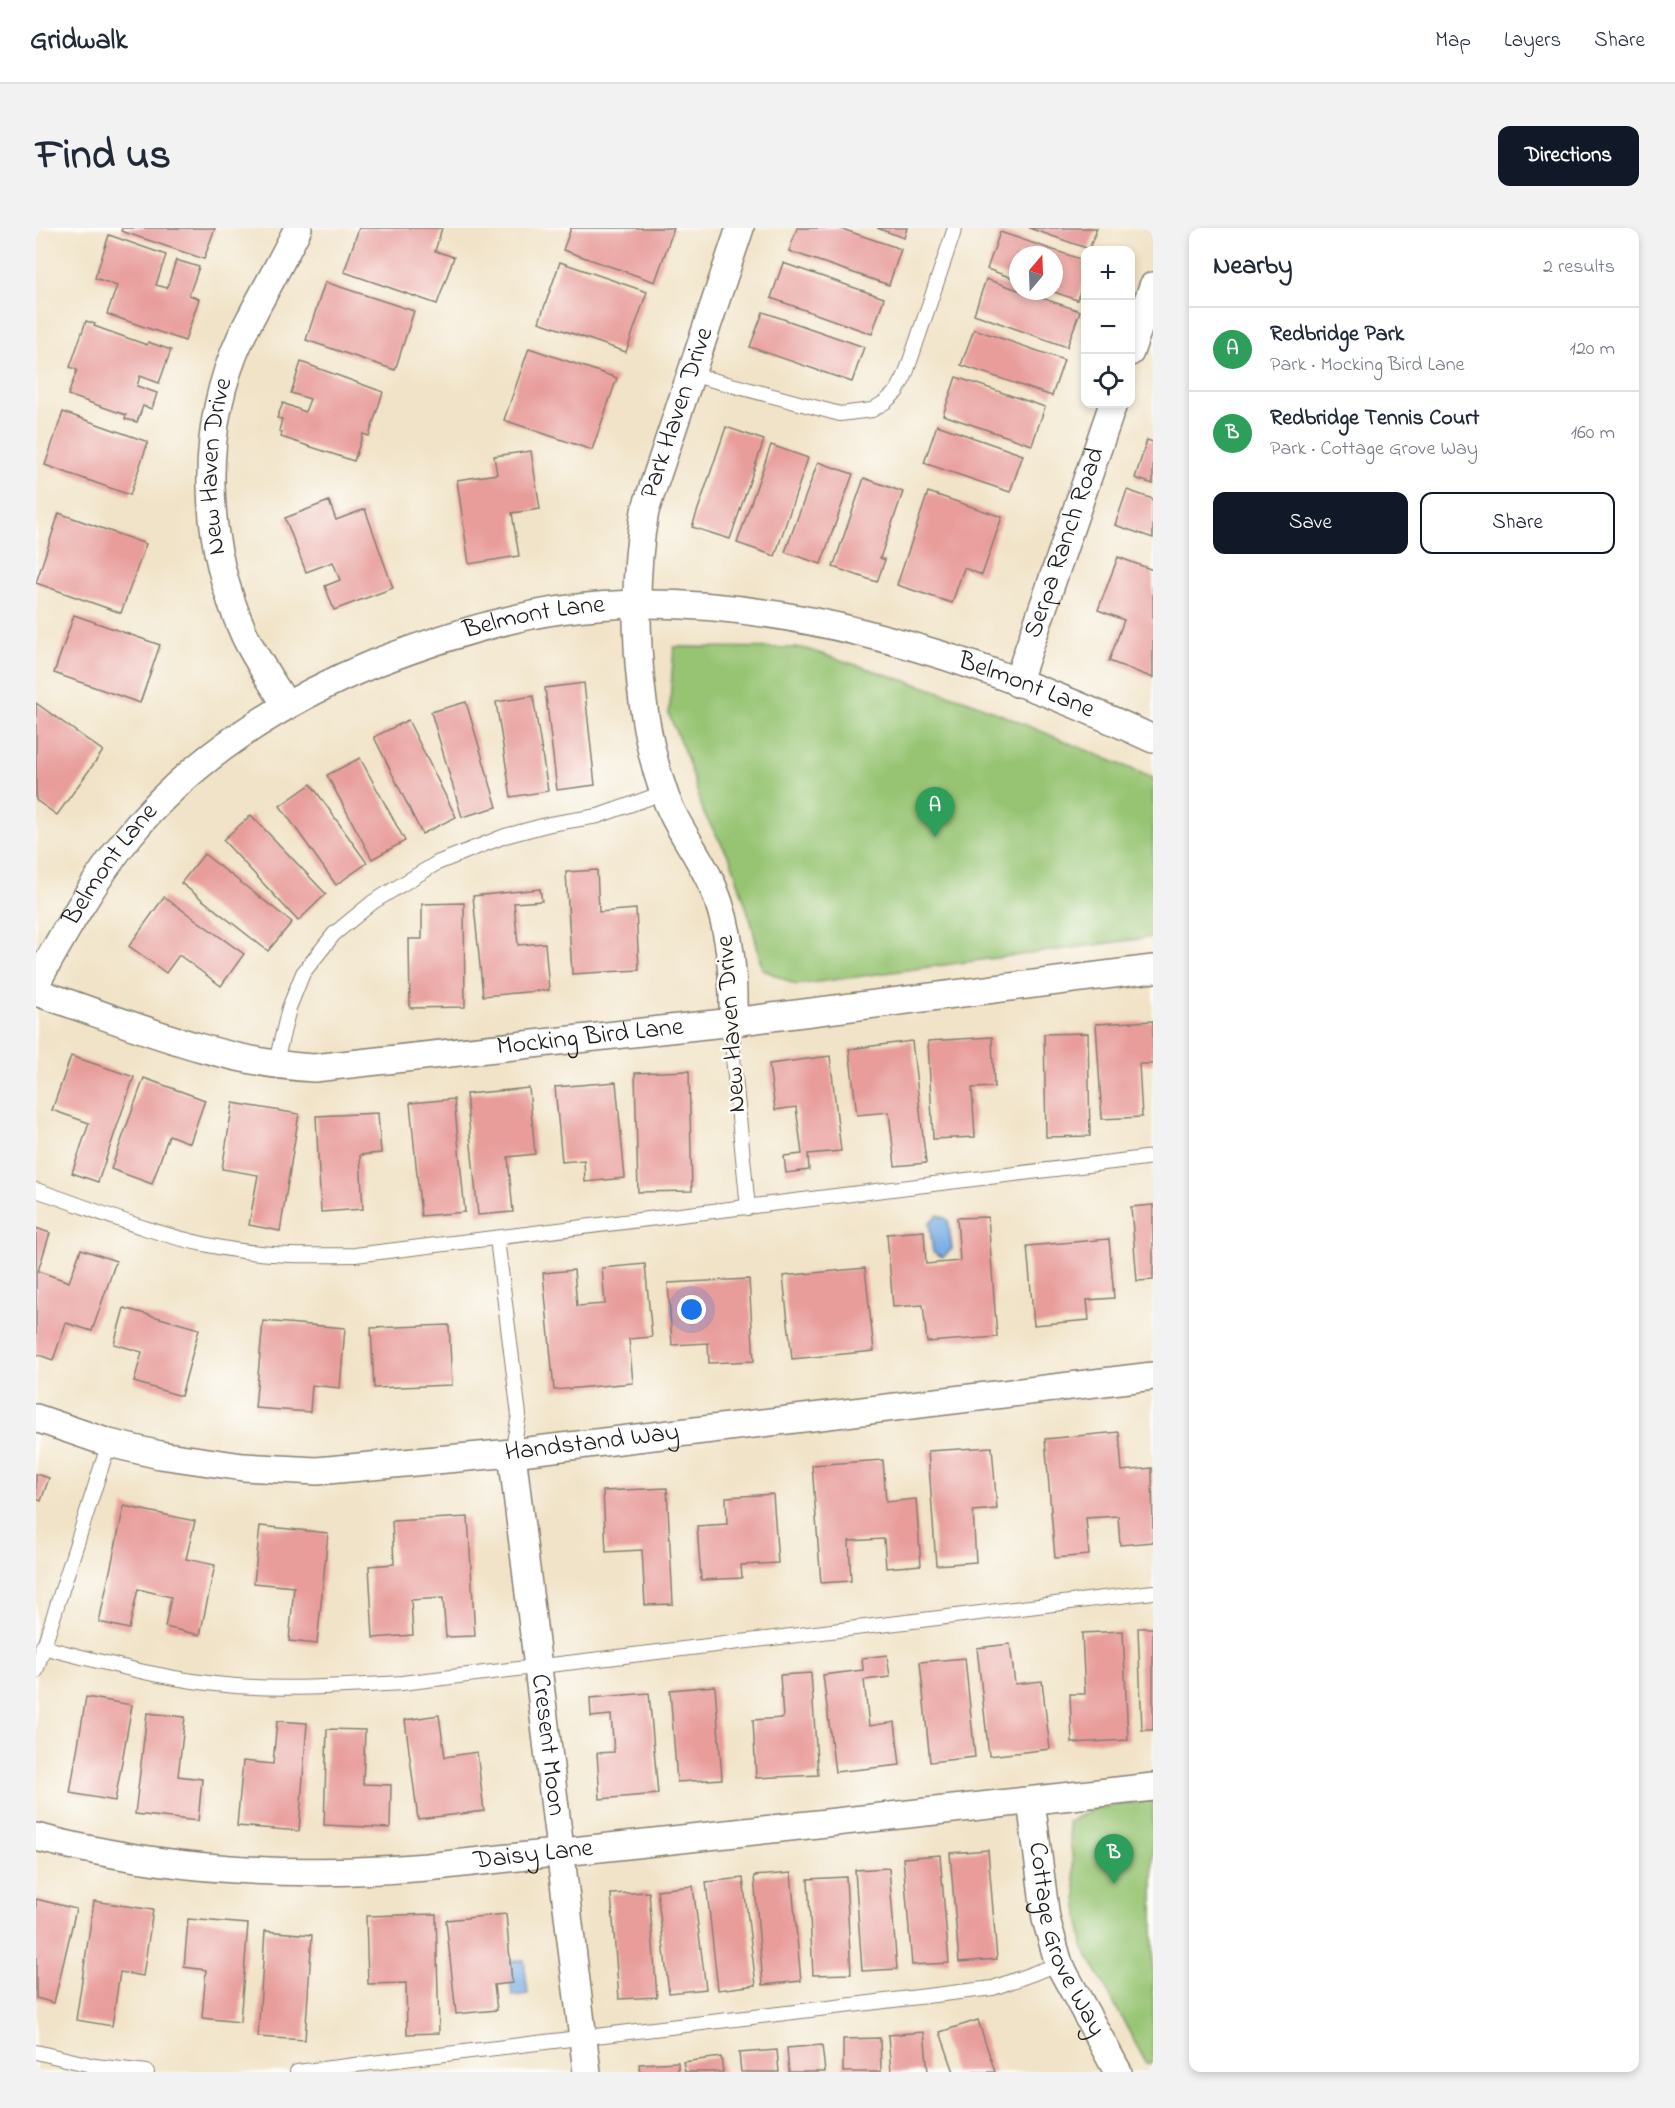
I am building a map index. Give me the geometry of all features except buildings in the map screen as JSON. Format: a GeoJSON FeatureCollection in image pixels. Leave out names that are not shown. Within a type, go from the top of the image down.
{"type":"FeatureCollection","features":[{"type":"Feature","properties":{"kind":"street","name":"New Haven Drive"},"geometry":{"type":"LineString","coordinates":[[286,705],[244,635],[227,588],[216,544],[211,504],[211,461],[217,416],[226,378],[241,338],[298,228]]}},
{"type":"Feature","properties":{"kind":"street","name":"Park Haven Drive"},"geometry":{"type":"LineString","coordinates":[[639,605],[639,543],[645,511],[740,228]]}},
{"type":"Feature","properties":{"kind":"street"},"geometry":{"type":"LineString","coordinates":[[1135,340],[1153,286]]}},
{"type":"Feature","properties":{"kind":"street","name":"Serpa Ranch Road"},"geometry":{"type":"LineString","coordinates":[[1017,683],[1112,408]]}},
{"type":"Feature","properties":{"kind":"street","name":"New Haven Drive"},"geometry":{"type":"LineString","coordinates":[[639,605],[642,699],[650,750],[663,793],[716,897],[725,925],[734,980],[734,1022]]}},
{"type":"Feature","properties":{"kind":"street","name":"Belmont Lane"},"geometry":{"type":"LineString","coordinates":[[36,983],[59,940],[129,835],[169,792],[214,755],[286,705],[340,677],[429,642],[534,614],[565,609],[639,605],[713,606],[757,611],[831,625],[910,645],[1107,717],[1153,739]]}},
{"type":"Feature","properties":{"kind":"street","name":"Mocking Bird Lane"},"geometry":{"type":"LineString","coordinates":[[36,992],[237,1059],[275,1066],[314,1068],[734,1022],[1153,969]]}},
{"type":"Feature","properties":{"kind":"street","name":"Handstand Way"},"geometry":{"type":"LineString","coordinates":[[36,1418],[109,1443],[243,1467],[317,1471],[512,1453],[1153,1376]]}},
{"type":"Feature","properties":{"kind":"street","name":"Cresent Moon"},"geometry":{"type":"LineString","coordinates":[[512,1453],[587,2072]]}},
{"type":"Feature","properties":{"kind":"street","name":"Daisy Lane"},"geometry":{"type":"LineString","coordinates":[[36,1837],[94,1852],[187,1867],[280,1873],[363,1872],[1153,1788]]}},
{"type":"Feature","properties":{"kind":"street","name":"Cottage Grove Way"},"geometry":{"type":"LineString","coordinates":[[1031,1801],[1046,1919],[1059,1964],[1118,2072]]}},
{"type":"Feature","properties":{"kind":"lane"},"geometry":{"type":"LineString","coordinates":[[690,374],[840,414],[856,414],[879,406],[897,391],[904,376],[955,228]]}},
{"type":"Feature","properties":{"kind":"lane"},"geometry":{"type":"LineString","coordinates":[[275,1066],[289,1008],[303,973],[334,934],[373,902],[437,862],[505,836],[598,816],[663,793]]}},
{"type":"Feature","properties":{"kind":"lane","name":"New Haven Drive"},"geometry":{"type":"LineString","coordinates":[[734,1022],[733,1057],[748,1208]]}},
{"type":"Feature","properties":{"kind":"lane"},"geometry":{"type":"LineString","coordinates":[[36,1190],[167,1235],[249,1252],[303,1256],[355,1255],[1153,1157]]}},
{"type":"Feature","properties":{"kind":"lane"},"geometry":{"type":"LineString","coordinates":[[497,1239],[519,1415],[512,1453]]}},
{"type":"Feature","properties":{"kind":"lane"},"geometry":{"type":"LineString","coordinates":[[36,1671],[109,1443]]}},
{"type":"Feature","properties":{"kind":"lane"},"geometry":{"type":"LineString","coordinates":[[42,1647],[134,1670],[236,1686],[315,1688],[402,1683],[1153,1592]]}},
{"type":"Feature","properties":{"kind":"lane"},"geometry":{"type":"LineString","coordinates":[[297,2072],[993,1988],[1059,1964]]}},
{"type":"Feature","properties":{"kind":"lane"},"geometry":{"type":"LineString","coordinates":[[36,2052],[95,2066],[147,2072]]}},
{"type":"Feature","properties":{"kind":"green space"},"geometry":{"type":"Polygon","coordinates":[[[674,647],[803,648],[969,701],[1153,778],[1153,937],[796,985],[762,969],[752,925],[731,860],[704,814],[687,758],[669,715],[674,647]]]}},
{"type":"Feature","properties":{"kind":"green space"},"geometry":{"type":"Polygon","coordinates":[[[1153,1800],[1153,2063],[1146,2063],[1083,1946],[1068,1822],[1093,1809],[1153,1800]]]}},
{"type":"Feature","properties":{"kind":"water"},"geometry":{"type":"Polygon","coordinates":[[[938,1215],[948,1220],[952,1249],[943,1257],[933,1252],[929,1223],[938,1215]]]}},
{"type":"Feature","properties":{"kind":"water"},"geometry":{"type":"Polygon","coordinates":[[[524,1960],[528,1994],[512,1996],[508,1962],[524,1960]]]}},
{"type":"Feature","properties":{"kind":"place","name":"Redbridge Park"},"geometry":{"type":"Point","coordinates":[935,837]}},
{"type":"Feature","properties":{"kind":"place","name":"Redbridge Tennis Court"},"geometry":{"type":"Point","coordinates":[1114,1884]}}]}
